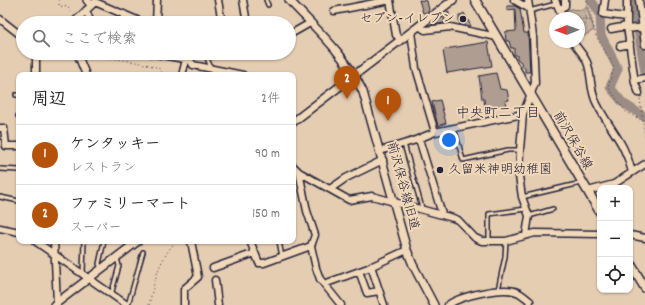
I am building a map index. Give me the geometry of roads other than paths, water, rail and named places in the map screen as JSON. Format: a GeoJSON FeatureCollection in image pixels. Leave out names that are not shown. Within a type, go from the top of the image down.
{"type":"FeatureCollection","features":[{"type":"Feature","properties":{"kind":"main road","name":"前沢保谷線"},"geometry":{"type":"LineString","coordinates":[[475,0],[597,207]]}},
{"type":"Feature","properties":{"kind":"main road"},"geometry":{"type":"LineString","coordinates":[[633,268],[645,288]]}},
{"type":"Feature","properties":{"kind":"street"},"geometry":{"type":"LineString","coordinates":[[156,16],[157,0]]}},
{"type":"Feature","properties":{"kind":"street"},"geometry":{"type":"LineString","coordinates":[[218,0],[221,16]]}},
{"type":"Feature","properties":{"kind":"street"},"geometry":{"type":"LineString","coordinates":[[243,0],[246,16]]}},
{"type":"Feature","properties":{"kind":"street","name":"前沢保谷線旧道"},"geometry":{"type":"LineString","coordinates":[[289,0],[354,74],[363,92],[407,250],[413,265],[434,305]]}},
{"type":"Feature","properties":{"kind":"street"},"geometry":{"type":"LineString","coordinates":[[334,11],[390,0],[396,35],[400,39]]}},
{"type":"Feature","properties":{"kind":"street"},"geometry":{"type":"LineString","coordinates":[[296,120],[453,0]]}},
{"type":"Feature","properties":{"kind":"street"},"geometry":{"type":"LineString","coordinates":[[514,0],[529,9]]}},
{"type":"Feature","properties":{"kind":"street"},"geometry":{"type":"LineString","coordinates":[[526,235],[529,216],[522,197],[519,176],[520,150],[523,114],[530,93],[535,84],[528,0]]}},
{"type":"Feature","properties":{"kind":"street"},"geometry":{"type":"LineString","coordinates":[[557,4],[565,6],[565,0]]}},
{"type":"Feature","properties":{"kind":"street"},"geometry":{"type":"LineString","coordinates":[[605,0],[603,14],[626,17]]}},
{"type":"Feature","properties":{"kind":"street"},"geometry":{"type":"LineString","coordinates":[[627,0],[627,28],[635,80],[639,93]]}},
{"type":"Feature","properties":{"kind":"street"},"geometry":{"type":"LineString","coordinates":[[639,0],[644,27],[645,45]]}},
{"type":"Feature","properties":{"kind":"street"},"geometry":{"type":"LineString","coordinates":[[91,3],[128,16]]}},
{"type":"Feature","properties":{"kind":"street"},"geometry":{"type":"LineString","coordinates":[[79,16],[91,3]]}},
{"type":"Feature","properties":{"kind":"street"},"geometry":{"type":"LineString","coordinates":[[91,3],[91,16]]}},
{"type":"Feature","properties":{"kind":"street"},"geometry":{"type":"LineString","coordinates":[[0,19],[16,31]]}},
{"type":"Feature","properties":{"kind":"street"},"geometry":{"type":"LineString","coordinates":[[296,31],[310,23]]}},
{"type":"Feature","properties":{"kind":"street"},"geometry":{"type":"LineString","coordinates":[[419,26],[425,30],[450,27],[498,37]]}},
{"type":"Feature","properties":{"kind":"street"},"geometry":{"type":"LineString","coordinates":[[611,29],[644,27]]}},
{"type":"Feature","properties":{"kind":"street"},"geometry":{"type":"LineString","coordinates":[[411,32],[416,68],[435,132]]}},
{"type":"Feature","properties":{"kind":"street"},"geometry":{"type":"LineString","coordinates":[[620,46],[630,44]]}},
{"type":"Feature","properties":{"kind":"street"},"geometry":{"type":"LineString","coordinates":[[578,48],[588,65],[592,92],[596,103],[625,149],[632,172]]}},
{"type":"Feature","properties":{"kind":"street"},"geometry":{"type":"LineString","coordinates":[[36,60],[36,72]]}},
{"type":"Feature","properties":{"kind":"street"},"geometry":{"type":"LineString","coordinates":[[80,60],[85,72]]}},
{"type":"Feature","properties":{"kind":"street"},"geometry":{"type":"LineString","coordinates":[[183,72],[186,60]]}},
{"type":"Feature","properties":{"kind":"street"},"geometry":{"type":"LineString","coordinates":[[189,60],[193,65],[224,72]]}},
{"type":"Feature","properties":{"kind":"street"},"geometry":{"type":"LineString","coordinates":[[635,80],[645,78]]}},
{"type":"Feature","properties":{"kind":"street"},"geometry":{"type":"LineString","coordinates":[[380,151],[419,139],[435,132],[523,114]]}},
{"type":"Feature","properties":{"kind":"street"},"geometry":{"type":"LineString","coordinates":[[0,128],[4,128],[6,146],[16,146]]}},
{"type":"Feature","properties":{"kind":"street"},"geometry":{"type":"LineString","coordinates":[[419,139],[442,214]]}},
{"type":"Feature","properties":{"kind":"street"},"geometry":{"type":"LineString","coordinates":[[330,190],[346,178],[383,160]]}},
{"type":"Feature","properties":{"kind":"street"},"geometry":{"type":"LineString","coordinates":[[588,191],[614,184],[645,164]]}},
{"type":"Feature","properties":{"kind":"street"},"geometry":{"type":"LineString","coordinates":[[296,170],[349,200],[372,196],[394,203],[422,208],[458,220],[475,238],[482,241],[506,241],[543,232],[597,234]]}},
{"type":"Feature","properties":{"kind":"street"},"geometry":{"type":"LineString","coordinates":[[296,172],[315,234],[311,246],[316,268],[324,284],[341,305]]}},
{"type":"Feature","properties":{"kind":"street"},"geometry":{"type":"LineString","coordinates":[[0,228],[16,231]]}},
{"type":"Feature","properties":{"kind":"street"},"geometry":{"type":"LineString","coordinates":[[633,236],[645,238]]}},
{"type":"Feature","properties":{"kind":"street"},"geometry":{"type":"LineString","coordinates":[[39,244],[55,256],[83,273],[111,295],[128,305]]}},
{"type":"Feature","properties":{"kind":"street"},"geometry":{"type":"LineString","coordinates":[[54,244],[54,304]]}},
{"type":"Feature","properties":{"kind":"street"},"geometry":{"type":"LineString","coordinates":[[54,304],[134,244]]}},
{"type":"Feature","properties":{"kind":"street"},"geometry":{"type":"LineString","coordinates":[[184,305],[184,289],[198,278],[192,244]]}},
{"type":"Feature","properties":{"kind":"street"},"geometry":{"type":"LineString","coordinates":[[251,244],[259,263],[282,257],[311,246]]}},
{"type":"Feature","properties":{"kind":"street"},"geometry":{"type":"LineString","coordinates":[[324,284],[359,271],[407,250]]}},
{"type":"Feature","properties":{"kind":"street"},"geometry":{"type":"LineString","coordinates":[[213,268],[255,254]]}},
{"type":"Feature","properties":{"kind":"street"},"geometry":{"type":"LineString","coordinates":[[371,266],[384,305]]}},
{"type":"Feature","properties":{"kind":"street"},"geometry":{"type":"LineString","coordinates":[[359,271],[366,293],[379,291]]}},
{"type":"Feature","properties":{"kind":"street"},"geometry":{"type":"LineString","coordinates":[[216,280],[218,305]]}},
{"type":"Feature","properties":{"kind":"street"},"geometry":{"type":"LineString","coordinates":[[448,305],[465,297],[498,291],[516,292],[530,301],[529,305]]}},
{"type":"Feature","properties":{"kind":"lane"},"geometry":{"type":"LineString","coordinates":[[266,0],[268,5]]}},
{"type":"Feature","properties":{"kind":"lane"},"geometry":{"type":"LineString","coordinates":[[529,9],[557,4]]}},
{"type":"Feature","properties":{"kind":"lane"},"geometry":{"type":"LineString","coordinates":[[208,60],[212,70]]}},
{"type":"Feature","properties":{"kind":"lane"},"geometry":{"type":"LineString","coordinates":[[454,128],[463,160],[508,150],[520,150]]}},
{"type":"Feature","properties":{"kind":"lane"},"geometry":{"type":"LineString","coordinates":[[404,144],[422,208]]}},
{"type":"Feature","properties":{"kind":"lane"},"geometry":{"type":"LineString","coordinates":[[0,169],[16,170]]}},
{"type":"Feature","properties":{"kind":"lane"},"geometry":{"type":"LineString","coordinates":[[522,197],[583,183]]}},
{"type":"Feature","properties":{"kind":"lane"},"geometry":{"type":"LineString","coordinates":[[0,197],[16,200]]}},
{"type":"Feature","properties":{"kind":"lane"},"geometry":{"type":"LineString","coordinates":[[489,242],[488,214],[526,209]]}},
{"type":"Feature","properties":{"kind":"lane"},"geometry":{"type":"LineString","coordinates":[[529,216],[553,209]]}},
{"type":"Feature","properties":{"kind":"lane"},"geometry":{"type":"LineString","coordinates":[[498,291],[506,241]]}},
{"type":"Feature","properties":{"kind":"lane"},"geometry":{"type":"LineString","coordinates":[[83,273],[84,244]]}},
{"type":"Feature","properties":{"kind":"lane"},"geometry":{"type":"LineString","coordinates":[[102,269],[99,264],[103,244]]}},
{"type":"Feature","properties":{"kind":"lane"},"geometry":{"type":"LineString","coordinates":[[280,244],[282,257]]}},
{"type":"Feature","properties":{"kind":"lane"},"geometry":{"type":"LineString","coordinates":[[128,305],[142,252]]}},
{"type":"Feature","properties":{"kind":"lane"},"geometry":{"type":"LineString","coordinates":[[111,295],[119,266],[117,258]]}},
{"type":"Feature","properties":{"kind":"waterway"},"geometry":{"type":"LineString","coordinates":[[591,0],[600,14],[601,35],[618,69],[610,87],[623,103],[645,117]]}},
{"type":"Feature","properties":{"kind":"waterway"},"geometry":{"type":"LineString","coordinates":[[633,0],[645,72]]}},
{"type":"Feature","properties":{"kind":"place","name":"セブン-イレブン"},"geometry":{"type":"Point","coordinates":[463,19]}},
{"type":"Feature","properties":{"kind":"place","name":"ファミリーマート"},"geometry":{"type":"Point","coordinates":[347,99]}},
{"type":"Feature","properties":{"kind":"place","name":"ケンタッキー"},"geometry":{"type":"Point","coordinates":[388,121]}},
{"type":"Feature","properties":{"kind":"place","name":"久留米神明幼稚園"},"geometry":{"type":"Point","coordinates":[440,170]}},
{"type":"Feature","properties":{"kind":"district","name":"中央町二丁目"},"geometry":{"type":"Point","coordinates":[498,114]}}]}
